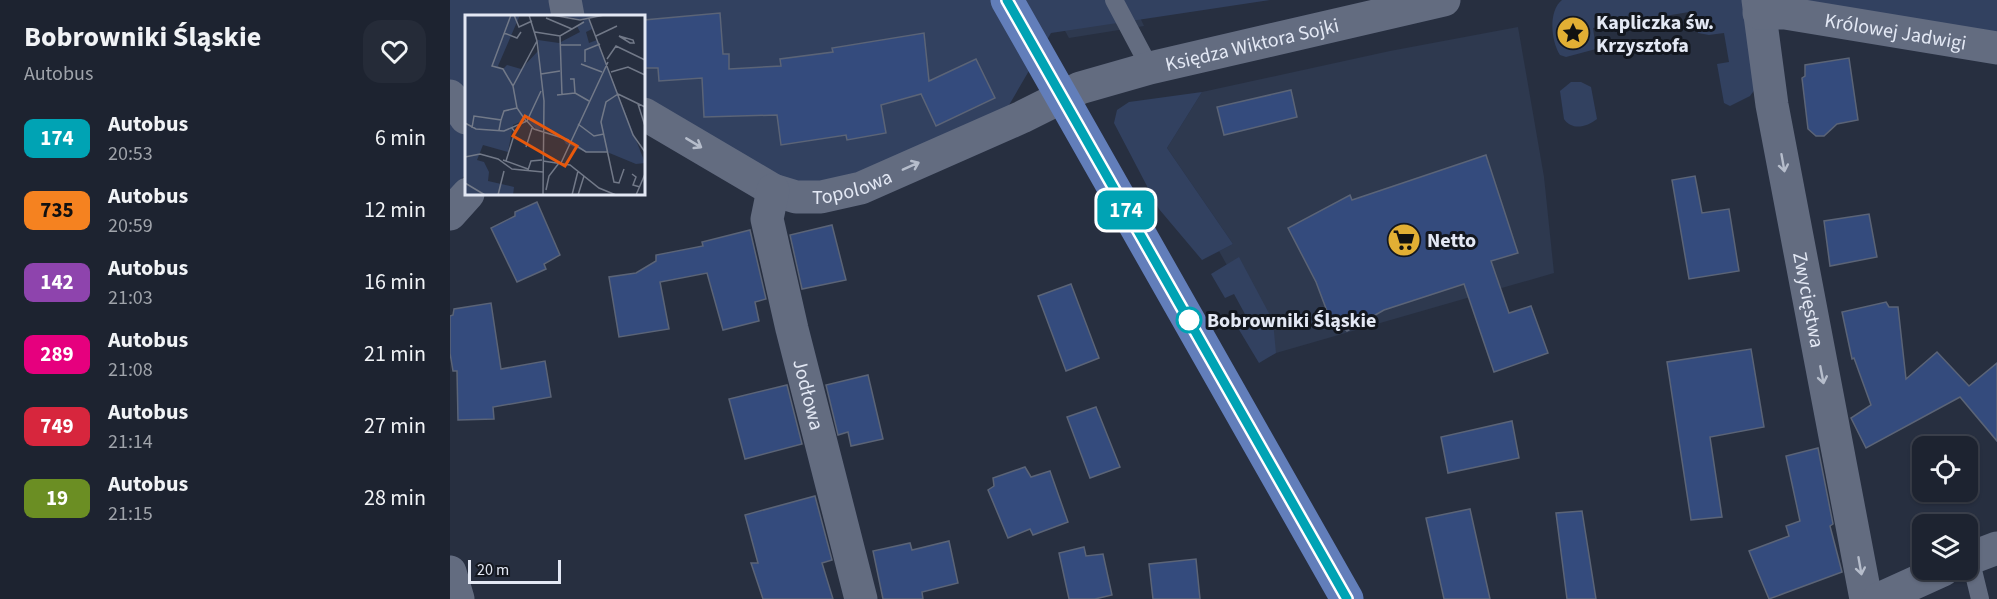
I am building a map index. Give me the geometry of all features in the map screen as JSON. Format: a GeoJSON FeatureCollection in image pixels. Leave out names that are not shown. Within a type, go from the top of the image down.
{"type":"FeatureCollection","features":[{"type":"Feature","properties":{"kind":"highway"},"geometry":{"type":"LineString","coordinates":[[1007,0],[1347,599]]}},
{"type":"Feature","properties":{"kind":"street"},"geometry":{"type":"LineString","coordinates":[[565,0],[568,15]]}},
{"type":"Feature","properties":{"kind":"street","name":"Księdza Wiktora Sojki"},"geometry":{"type":"LineString","coordinates":[[1063,96],[1080,88],[1150,68],[1444,0]]}},
{"type":"Feature","properties":{"kind":"street","name":"Królowej Jadwigi"},"geometry":{"type":"LineString","coordinates":[[1758,6],[1785,13],[1997,48]]}},
{"type":"Feature","properties":{"kind":"street","name":"Zwycięstwa"},"geometry":{"type":"LineString","coordinates":[[1758,6],[1772,105],[1866,599]]}},
{"type":"Feature","properties":{"kind":"street"},"geometry":{"type":"LineString","coordinates":[[450,95],[465,117]]}},
{"type":"Feature","properties":{"kind":"street","name":"Topolowa"},"geometry":{"type":"LineString","coordinates":[[645,115],[773,190],[796,197],[821,197],[861,188],[1022,117],[1063,96]]}},
{"type":"Feature","properties":{"kind":"street","name":"Jodłowa"},"geometry":{"type":"LineString","coordinates":[[773,190],[767,219],[792,329],[861,599]]}},
{"type":"Feature","properties":{"kind":"street"},"geometry":{"type":"LineString","coordinates":[[450,214],[467,195]]}},
{"type":"Feature","properties":{"kind":"street"},"geometry":{"type":"LineString","coordinates":[[450,572],[458,599]]}},
{"type":"Feature","properties":{"kind":"street"},"geometry":{"type":"LineString","coordinates":[[1879,599],[1922,580]]}},
{"type":"Feature","properties":{"kind":"lane"},"geometry":{"type":"LineString","coordinates":[[1114,0],[1150,68]]}},
{"type":"Feature","properties":{"kind":"lane"},"geometry":{"type":"LineString","coordinates":[[1975,580],[1980,599]]}},
{"type":"Feature","properties":{"kind":"shaded area"},"geometry":{"type":"Polygon","coordinates":[[[450,0],[1270,0],[1051,33],[1005,112],[810,192],[645,102],[645,15],[465,15],[465,175],[450,192],[450,0]]]}},
{"type":"Feature","properties":{"kind":"shaded area"},"geometry":{"type":"Polygon","coordinates":[[[1048,0],[1132,0],[1144,26],[1069,38],[1048,0]]]}},
{"type":"Feature","properties":{"kind":"shaded area"},"geometry":{"type":"Polygon","coordinates":[[[1562,0],[1997,0],[1997,45],[1776,25],[1756,88],[1750,96],[1730,106],[1724,103],[1717,64],[1729,62],[1724,33],[1709,35],[1698,33],[1695,11],[1593,28],[1596,49],[1566,57],[1560,55],[1557,49],[1552,26],[1555,11],[1562,0]]]}},
{"type":"Feature","properties":{"kind":"shaded area"},"geometry":{"type":"Polygon","coordinates":[[[1518,27],[1544,177],[1554,273],[1276,353],[1219,251],[1233,244],[1167,148],[1202,92],[1390,51],[1518,27]]]}},
{"type":"Feature","properties":{"kind":"shaded area"},"geometry":{"type":"Polygon","coordinates":[[[1571,82],[1581,82],[1591,87],[1597,119],[1589,124],[1575,126],[1564,119],[1560,91],[1571,82]]]}},
{"type":"Feature","properties":{"kind":"shaded area"},"geometry":{"type":"Polygon","coordinates":[[[1202,92],[1167,148],[1233,244],[1202,260],[1159,209],[1114,123],[1117,110],[1129,102],[1202,92]]]}},
{"type":"Feature","properties":{"kind":"shaded area"},"geometry":{"type":"Polygon","coordinates":[[[1239,257],[1273,321],[1276,353],[1259,363],[1235,323],[1246,316],[1234,294],[1225,298],[1211,274],[1239,257]]]}},
{"type":"Feature","properties":{"kind":"building"},"geometry":{"type":"Polygon","coordinates":[[[720,13],[723,54],[729,54],[729,69],[781,66],[780,59],[833,52],[832,48],[924,33],[929,81],[976,59],[995,98],[936,126],[921,94],[881,105],[886,133],[847,140],[846,135],[781,145],[777,115],[704,117],[702,78],[659,81],[658,68],[645,68],[645,20],[720,13]]]}},
{"type":"Feature","properties":{"kind":"building"},"geometry":{"type":"Polygon","coordinates":[[[1849,58],[1858,120],[1837,124],[1824,136],[1816,136],[1808,129],[1802,78],[1805,76],[1805,65],[1849,58]]]}},
{"type":"Feature","properties":{"kind":"building"},"geometry":{"type":"Polygon","coordinates":[[[1291,90],[1297,117],[1224,135],[1217,107],[1291,90]]]}},
{"type":"Feature","properties":{"kind":"building","name":"Netto"},"geometry":{"type":"Polygon","coordinates":[[[1486,155],[1518,253],[1491,261],[1509,313],[1531,306],[1548,353],[1494,372],[1464,284],[1384,310],[1347,331],[1341,325],[1333,327],[1316,282],[1288,228],[1350,195],[1352,200],[1486,155]]]}},
{"type":"Feature","properties":{"kind":"building"},"geometry":{"type":"Polygon","coordinates":[[[1695,176],[1702,213],[1729,209],[1739,271],[1689,279],[1672,180],[1695,176]]]}},
{"type":"Feature","properties":{"kind":"building"},"geometry":{"type":"Polygon","coordinates":[[[537,202],[560,255],[544,264],[546,269],[517,282],[491,228],[515,216],[515,212],[537,202]]]}},
{"type":"Feature","properties":{"kind":"building"},"geometry":{"type":"Polygon","coordinates":[[[1869,214],[1877,257],[1830,266],[1824,221],[1869,214]]]}},
{"type":"Feature","properties":{"kind":"building"},"geometry":{"type":"Polygon","coordinates":[[[832,225],[846,280],[802,289],[790,235],[832,225]]]}},
{"type":"Feature","properties":{"kind":"building"},"geometry":{"type":"Polygon","coordinates":[[[750,230],[766,299],[755,302],[759,321],[723,330],[707,273],[660,282],[669,329],[619,337],[609,277],[636,273],[656,261],[656,255],[703,246],[702,242],[750,230]]]}},
{"type":"Feature","properties":{"kind":"building"},"geometry":{"type":"Polygon","coordinates":[[[1071,284],[1099,358],[1066,371],[1038,296],[1071,284]]]}},
{"type":"Feature","properties":{"kind":"building"},"geometry":{"type":"Polygon","coordinates":[[[1886,302],[1889,307],[1898,307],[1906,379],[1937,352],[1969,386],[1997,363],[1997,441],[1960,397],[1866,448],[1851,418],[1871,405],[1854,358],[1852,359],[1842,312],[1886,302]]]}},
{"type":"Feature","properties":{"kind":"building"},"geometry":{"type":"Polygon","coordinates":[[[491,303],[501,369],[545,361],[551,397],[493,407],[494,419],[458,420],[457,371],[453,371],[450,353],[450,316],[453,315],[454,309],[491,303]]]}},
{"type":"Feature","properties":{"kind":"building"},"geometry":{"type":"Polygon","coordinates":[[[1751,349],[1764,427],[1710,437],[1722,517],[1691,520],[1667,362],[1751,349]]]}},
{"type":"Feature","properties":{"kind":"building"},"geometry":{"type":"Polygon","coordinates":[[[868,375],[883,439],[851,446],[848,432],[838,435],[826,385],[868,375]]]}},
{"type":"Feature","properties":{"kind":"building"},"geometry":{"type":"Polygon","coordinates":[[[787,385],[802,444],[745,459],[729,399],[787,385]]]}},
{"type":"Feature","properties":{"kind":"building"},"geometry":{"type":"Polygon","coordinates":[[[1096,407],[1120,467],[1090,478],[1067,417],[1096,407]]]}},
{"type":"Feature","properties":{"kind":"building"},"geometry":{"type":"Polygon","coordinates":[[[1512,421],[1519,458],[1448,473],[1441,437],[1512,421]]]}},
{"type":"Feature","properties":{"kind":"building"},"geometry":{"type":"Polygon","coordinates":[[[1818,448],[1833,524],[1830,526],[1842,572],[1769,599],[1749,551],[1789,536],[1786,526],[1800,521],[1786,456],[1818,448]]]}},
{"type":"Feature","properties":{"kind":"building"},"geometry":{"type":"Polygon","coordinates":[[[1025,467],[1031,477],[1050,471],[1068,522],[1033,535],[1030,529],[1008,538],[988,490],[994,486],[993,478],[1025,467]]]}},
{"type":"Feature","properties":{"kind":"building"},"geometry":{"type":"Polygon","coordinates":[[[815,496],[832,560],[822,563],[833,599],[763,599],[751,563],[758,563],[745,515],[815,496]]]}},
{"type":"Feature","properties":{"kind":"building"},"geometry":{"type":"Polygon","coordinates":[[[1470,509],[1490,599],[1444,599],[1426,518],[1470,509]]]}},
{"type":"Feature","properties":{"kind":"building"},"geometry":{"type":"Polygon","coordinates":[[[1582,511],[1596,599],[1567,599],[1556,513],[1582,511]]]}},
{"type":"Feature","properties":{"kind":"building"},"geometry":{"type":"Polygon","coordinates":[[[949,541],[958,583],[922,592],[923,599],[883,599],[873,551],[910,543],[912,550],[949,541]]]}},
{"type":"Feature","properties":{"kind":"building"},"geometry":{"type":"Polygon","coordinates":[[[1084,547],[1086,556],[1103,554],[1112,595],[1095,599],[1069,599],[1059,553],[1084,547]]]}},
{"type":"Feature","properties":{"kind":"building"},"geometry":{"type":"Polygon","coordinates":[[[1196,559],[1200,599],[1153,599],[1149,564],[1196,559]]]}},
{"type":"Feature","properties":{"kind":"bus line","name":"174"},"geometry":{"type":"LineString","coordinates":[[1007,0],[1347,599]]}},
{"type":"Feature","properties":{"kind":"place","name":"Kapliczka św. Krzysztofa"},"geometry":{"type":"Point","coordinates":[1573,33]}},
{"type":"Feature","properties":{"kind":"place","name":"Netto"},"geometry":{"type":"Point","coordinates":[1404,240]}},
{"type":"Feature","properties":{"kind":"place","name":"Bobrowniki Śląskie"},"geometry":{"type":"Point","coordinates":[1189,320]}}]}
